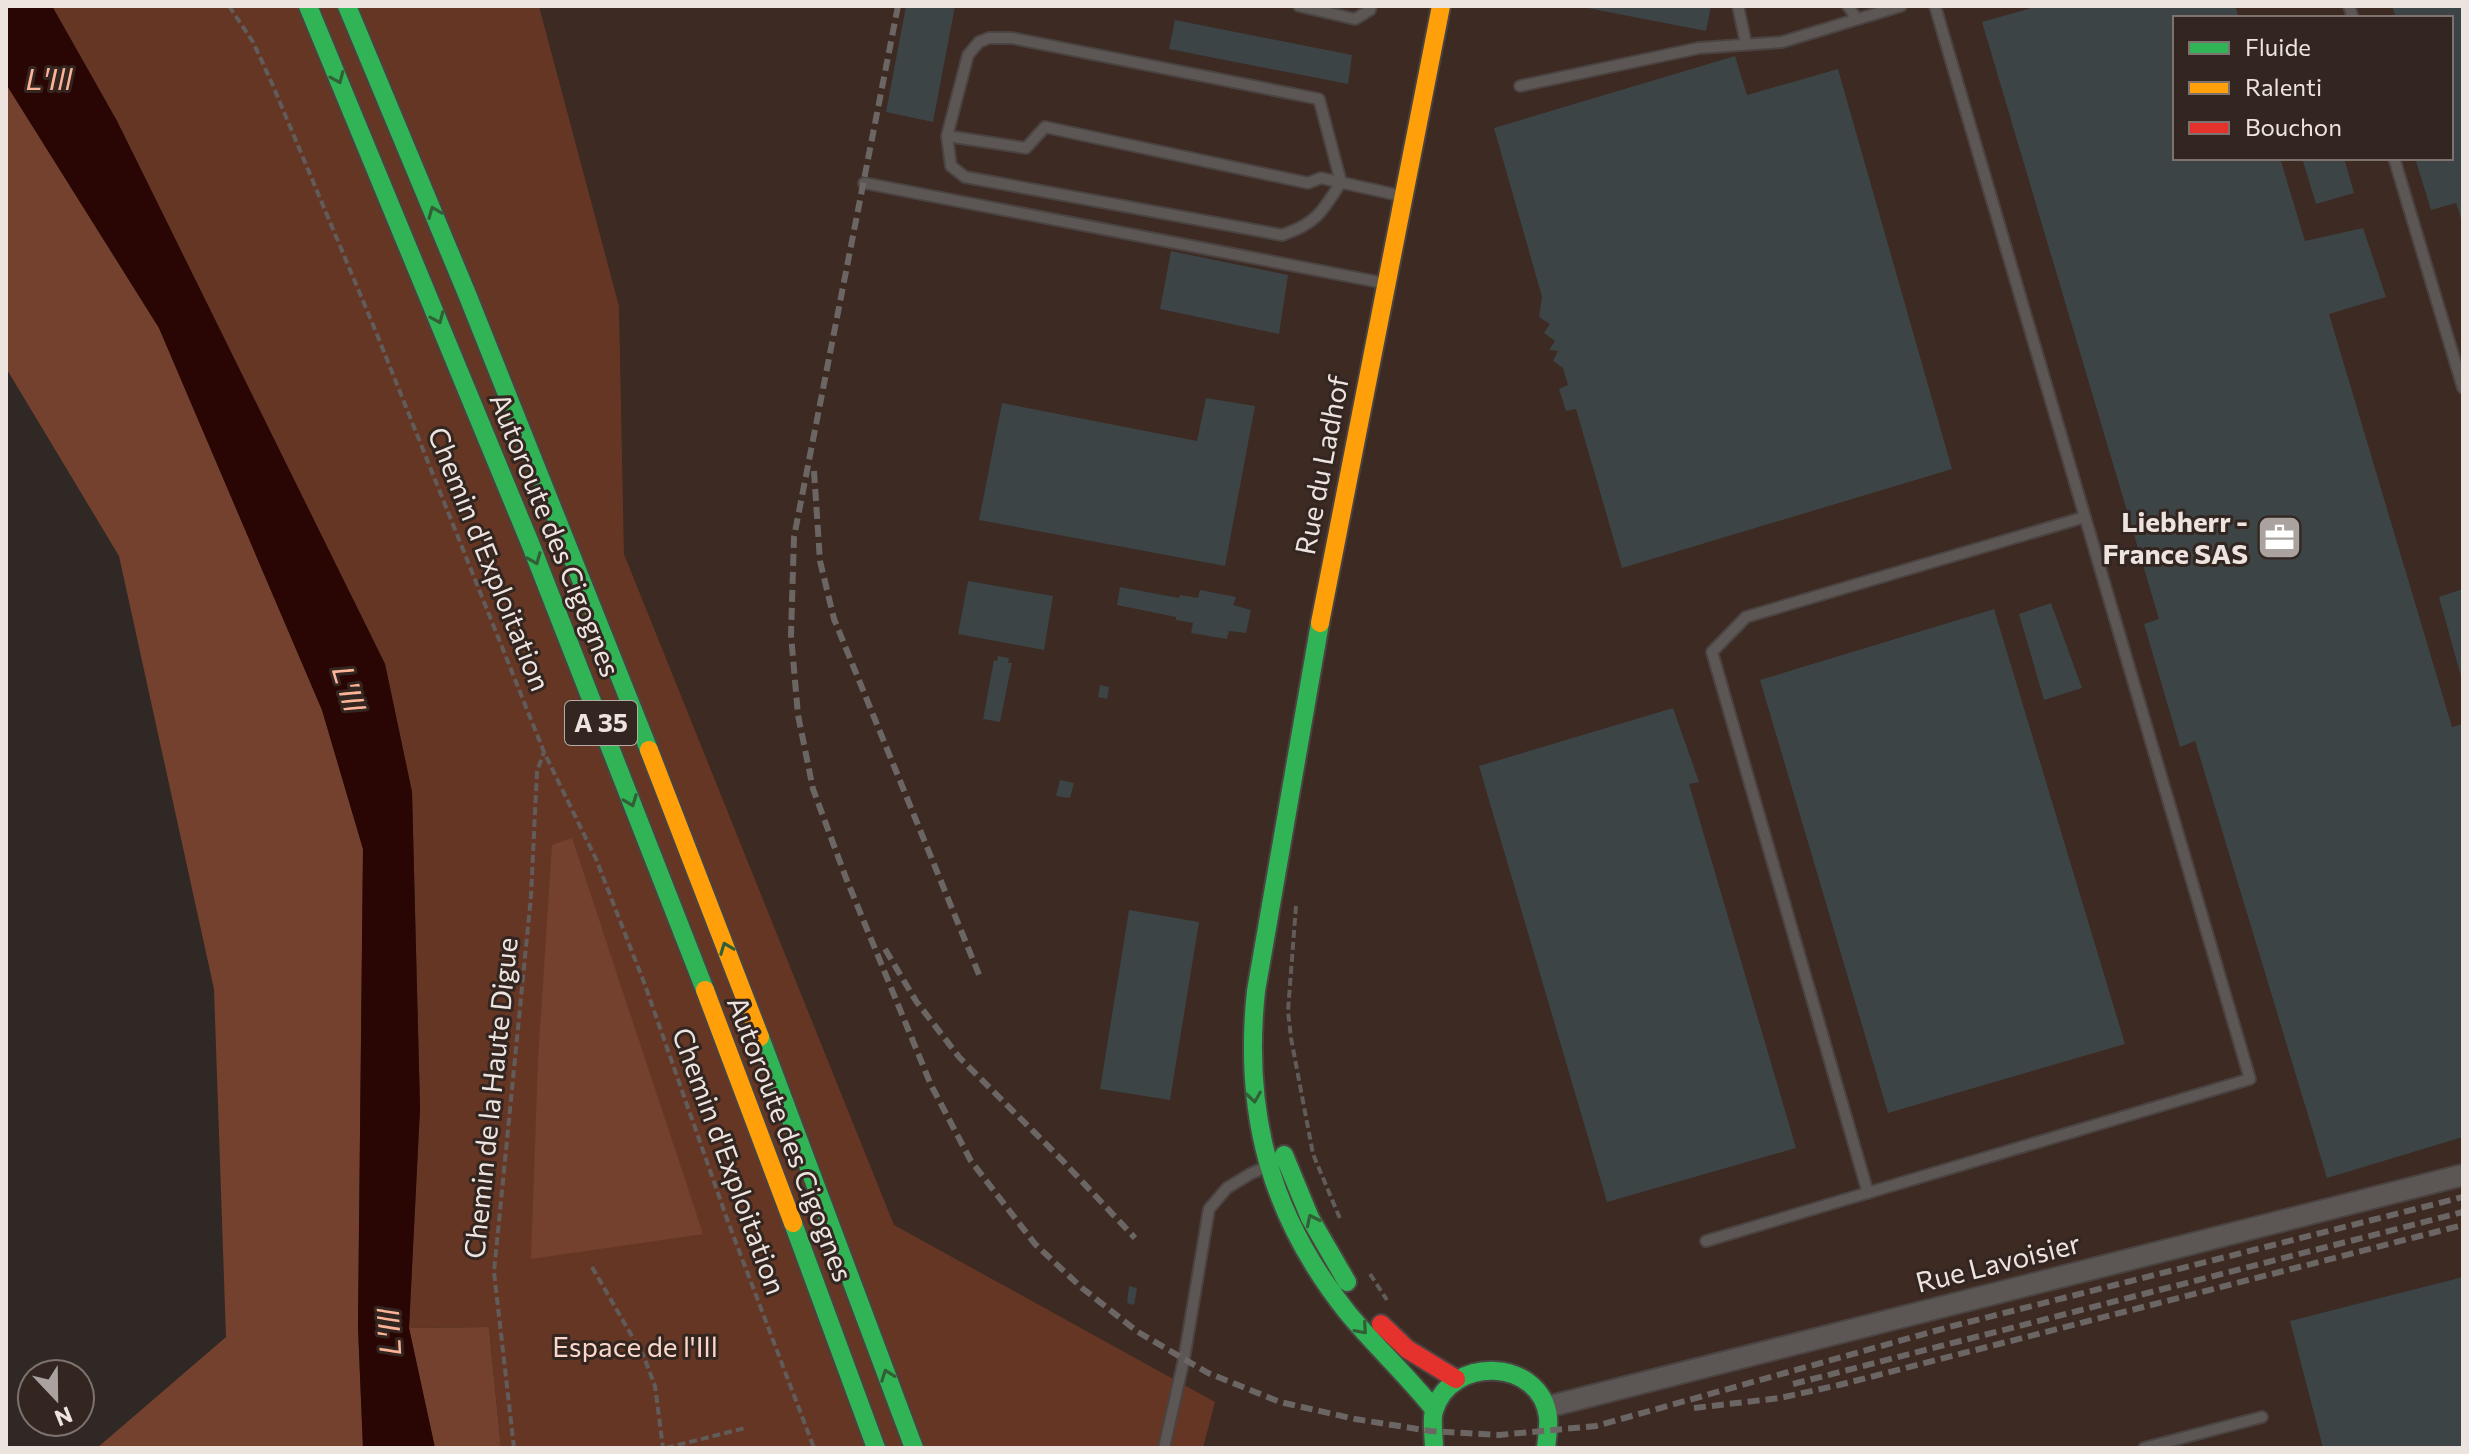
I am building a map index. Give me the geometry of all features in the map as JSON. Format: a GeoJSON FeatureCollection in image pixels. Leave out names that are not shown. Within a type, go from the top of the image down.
{"type":"FeatureCollection","features":[{"type":"Feature","properties":{"kind":"main road","name":"Autoroute des Cigognes"},"geometry":{"type":"LineString","coordinates":[[308,6],[443,330],[626,788],[876,1448]]}},
{"type":"Feature","properties":{"kind":"main road","name":"Autoroute des Cigognes"},"geometry":{"type":"LineString","coordinates":[[347,6],[455,263],[649,747],[840,1244],[914,1448]]}},
{"type":"Feature","properties":{"kind":"main road","name":"Rue du Ladhof"},"geometry":{"type":"LineString","coordinates":[[1433,1408],[1417,1386],[1365,1334],[1307,1255],[1287,1215],[1269,1166],[1259,1129],[1249,1063],[1256,984],[1312,667],[1441,6]]}},
{"type":"Feature","properties":{"kind":"main road","name":"Rue du Ladhof"},"geometry":{"type":"LineString","coordinates":[[1264,936],[1261,991],[1264,1061],[1284,1155],[1310,1218],[1364,1303],[1407,1349],[1456,1379]]}},
{"type":"Feature","properties":{"kind":"main road"},"geometry":{"type":"LineString","coordinates":[[1434,1448],[1430,1431],[1433,1408],[1443,1391],[1456,1379],[1477,1369],[1502,1369],[1529,1382],[1547,1407],[1551,1431],[1546,1448]]}},
{"type":"Feature","properties":{"kind":"street","name":"Rue Lavoisier"},"geometry":{"type":"LineString","coordinates":[[1547,1407],[2463,1175]]}},
{"type":"Feature","properties":{"kind":"lane"},"geometry":{"type":"LineString","coordinates":[[1299,6],[1355,19],[1370,10],[1371,6]]}},
{"type":"Feature","properties":{"kind":"lane"},"geometry":{"type":"LineString","coordinates":[[1738,6],[1746,44]]}},
{"type":"Feature","properties":{"kind":"lane"},"geometry":{"type":"LineString","coordinates":[[1848,6],[1857,19]]}},
{"type":"Feature","properties":{"kind":"lane"},"geometry":{"type":"LineString","coordinates":[[1520,86],[1699,48],[1782,42],[1901,6]]}},
{"type":"Feature","properties":{"kind":"lane"},"geometry":{"type":"LineString","coordinates":[[1706,1241],[2250,1079],[1935,6]]}},
{"type":"Feature","properties":{"kind":"lane"},"geometry":{"type":"LineString","coordinates":[[989,38],[1012,38],[1319,99],[1341,182],[1320,215],[1303,228],[1282,235],[965,177],[951,166],[947,136],[968,55],[979,42],[989,38]]}},
{"type":"Feature","properties":{"kind":"lane"},"geometry":{"type":"LineString","coordinates":[[947,136],[1026,148],[1045,127],[1308,183],[1321,178],[1404,196]]}},
{"type":"Feature","properties":{"kind":"lane"},"geometry":{"type":"LineString","coordinates":[[2395,160],[2463,388]]}},
{"type":"Feature","properties":{"kind":"lane"},"geometry":{"type":"LineString","coordinates":[[864,183],[1386,283]]}},
{"type":"Feature","properties":{"kind":"lane"},"geometry":{"type":"LineString","coordinates":[[1868,1193],[1712,652],[1746,617],[2085,517]]}},
{"type":"Feature","properties":{"kind":"lane"},"geometry":{"type":"LineString","coordinates":[[1164,1448],[1184,1359],[1209,1209],[1227,1188],[1269,1166]]}},
{"type":"Feature","properties":{"kind":"lane"},"geometry":{"type":"LineString","coordinates":[[2144,1448],[2262,1417]]}},
{"type":"Feature","properties":{"kind":"path","name":"Chemin d'Exploitation"},"geometry":{"type":"LineString","coordinates":[[229,6],[253,42],[283,109],[544,752],[596,859],[814,1448]]}},
{"type":"Feature","properties":{"kind":"path","name":"Chemin de la Haute Digue"},"geometry":{"type":"LineString","coordinates":[[514,1448],[494,1272],[531,896],[537,771],[544,752]]}},
{"type":"Feature","properties":{"kind":"path"},"geometry":{"type":"LineString","coordinates":[[1296,901],[1288,1011],[1291,1038],[1313,1154],[1345,1229]]}},
{"type":"Feature","properties":{"kind":"path"},"geometry":{"type":"LineString","coordinates":[[1364,1262],[1392,1309]]}},
{"type":"Feature","properties":{"kind":"path"},"geometry":{"type":"LineString","coordinates":[[592,1267],[644,1357],[655,1386],[664,1448],[745,1428]]}},
{"type":"Feature","properties":{"kind":"shaded area"},"geometry":{"type":"Polygon","coordinates":[[[539,6],[2463,6],[2463,1448],[1189,1448],[1199,1394],[894,1226],[624,554],[619,306],[539,6]]]}},
{"type":"Feature","properties":{"kind":"shaded area"},"geometry":{"type":"Polygon","coordinates":[[[6,84],[159,328],[322,710],[363,849],[358,1327],[363,1448],[97,1448],[226,1337],[214,989],[119,556],[6,368],[6,84]]]}},
{"type":"Feature","properties":{"kind":"shaded area"},"geometry":{"type":"Polygon","coordinates":[[[572,838],[703,1234],[531,1259],[538,1060],[552,845],[572,838]]]}},
{"type":"Feature","properties":{"kind":"shaded area"},"geometry":{"type":"Polygon","coordinates":[[[489,1327],[501,1448],[435,1448],[409,1328],[489,1327]]]}},
{"type":"Feature","properties":{"kind":"green space","name":"Espace de l'Ill"},"geometry":{"type":"Polygon","coordinates":[[[52,6],[539,6],[619,306],[624,554],[894,1225],[1215,1402],[1203,1448],[501,1448],[489,1327],[409,1328],[420,1108],[412,792],[385,664],[117,121],[52,6]]]}},
{"type":"Feature","properties":{"kind":"water","name":"L'Ill"},"geometry":{"type":"Polygon","coordinates":[[[6,6],[52,6],[117,121],[385,664],[412,792],[420,1108],[409,1328],[435,1448],[363,1448],[358,1327],[363,849],[322,710],[159,328],[6,84],[6,6]]]}},
{"type":"Feature","properties":{"kind":"building"},"geometry":{"type":"Polygon","coordinates":[[[906,6],[955,6],[933,122],[886,112],[906,6]]]}},
{"type":"Feature","properties":{"kind":"building"},"geometry":{"type":"Polygon","coordinates":[[[1577,6],[1711,6],[1706,31],[1577,6]]]}},
{"type":"Feature","properties":{"kind":"building"},"geometry":{"type":"Polygon","coordinates":[[[2038,6],[2235,6],[2238,16],[2173,16],[2173,160],[2281,160],[2305,241],[2363,228],[2386,297],[2329,314],[2452,727],[2463,724],[2463,1137],[2327,1178],[2195,741],[2180,747],[2144,624],[2159,619],[1982,22],[2038,6]]]}},
{"type":"Feature","properties":{"kind":"building"},"geometry":{"type":"Polygon","coordinates":[[[2392,6],[2463,6],[2463,225],[2456,203],[2431,210],[2416,160],[2453,160],[2453,16],[2395,16],[2392,6]]]}},
{"type":"Feature","properties":{"kind":"building"},"geometry":{"type":"Polygon","coordinates":[[[1175,20],[1352,55],[1348,84],[1169,49],[1175,20]]]}},
{"type":"Feature","properties":{"kind":"building"},"geometry":{"type":"Polygon","coordinates":[[[1735,56],[1747,95],[1838,69],[1952,469],[1622,568],[1576,409],[1566,411],[1559,389],[1568,385],[1563,368],[1553,361],[1558,351],[1549,350],[1555,341],[1544,333],[1550,324],[1539,317],[1542,297],[1494,128],[1735,56]]]}},
{"type":"Feature","properties":{"kind":"building"},"geometry":{"type":"Polygon","coordinates":[[[2303,160],[2345,160],[2354,193],[2316,204],[2303,160]]]}},
{"type":"Feature","properties":{"kind":"building"},"geometry":{"type":"Polygon","coordinates":[[[1171,251],[1288,275],[1279,334],[1160,309],[1171,251]]]}},
{"type":"Feature","properties":{"kind":"building"},"geometry":{"type":"Polygon","coordinates":[[[1206,398],[1255,406],[1225,566],[979,520],[1002,403],[1197,441],[1206,398]]]}},
{"type":"Feature","properties":{"kind":"building"},"geometry":{"type":"Polygon","coordinates":[[[968,581],[1053,596],[1044,650],[958,634],[968,581]]]}},
{"type":"Feature","properties":{"kind":"building"},"geometry":{"type":"Polygon","coordinates":[[[1120,587],[1179,598],[1180,595],[1198,598],[1200,590],[1236,597],[1233,605],[1251,610],[1246,633],[1229,631],[1227,639],[1191,633],[1193,623],[1117,605],[1120,587]]]}},
{"type":"Feature","properties":{"kind":"building"},"geometry":{"type":"Polygon","coordinates":[[[2463,589],[2463,680],[2462,680],[2439,597],[2463,589]]]}},
{"type":"Feature","properties":{"kind":"building"},"geometry":{"type":"Polygon","coordinates":[[[2051,603],[2082,688],[2044,700],[2019,614],[2051,603]]]}},
{"type":"Feature","properties":{"kind":"building"},"geometry":{"type":"Polygon","coordinates":[[[1994,609],[2125,1044],[1888,1113],[1760,680],[1994,609]]]}},
{"type":"Feature","properties":{"kind":"building"},"geometry":{"type":"Polygon","coordinates":[[[998,656],[1009,658],[1008,663],[1012,663],[1000,722],[983,719],[994,660],[997,661],[998,656]]]}},
{"type":"Feature","properties":{"kind":"building"},"geometry":{"type":"Polygon","coordinates":[[[1100,685],[1109,687],[1107,699],[1098,697],[1100,685]]]}},
{"type":"Feature","properties":{"kind":"building"},"geometry":{"type":"Polygon","coordinates":[[[1673,708],[1699,782],[1689,784],[1796,1148],[1607,1202],[1479,766],[1673,708]]]}},
{"type":"Feature","properties":{"kind":"building"},"geometry":{"type":"Polygon","coordinates":[[[1060,780],[1074,783],[1070,798],[1056,796],[1060,780]]]}},
{"type":"Feature","properties":{"kind":"building"},"geometry":{"type":"Polygon","coordinates":[[[1129,910],[1199,922],[1170,1100],[1100,1089],[1129,910]]]}},
{"type":"Feature","properties":{"kind":"building"},"geometry":{"type":"Polygon","coordinates":[[[2463,1277],[2463,1448],[2323,1448],[2290,1321],[2463,1277]]]}},
{"type":"Feature","properties":{"kind":"building"},"geometry":{"type":"Polygon","coordinates":[[[1129,1286],[1137,1288],[1134,1305],[1127,1303],[1129,1286]]]}},
{"type":"Feature","properties":{"kind":"railway"},"geometry":{"type":"LineString","coordinates":[[898,6],[794,537],[791,635],[798,715],[813,789],[846,878],[931,1085],[971,1161],[1035,1244],[1082,1288],[1138,1332],[1208,1373],[1280,1402],[1355,1419],[1430,1431],[1499,1435],[1596,1426],[1949,1327],[2463,1197]]}},
{"type":"Feature","properties":{"kind":"railway"},"geometry":{"type":"LineString","coordinates":[[814,471],[820,561],[834,619],[980,977]]}},
{"type":"Feature","properties":{"kind":"railway"},"geometry":{"type":"LineString","coordinates":[[885,949],[916,1001],[959,1057],[1135,1238]]}},
{"type":"Feature","properties":{"kind":"railway"},"geometry":{"type":"LineString","coordinates":[[1793,1384],[2463,1212]]}},
{"type":"Feature","properties":{"kind":"railway"},"geometry":{"type":"LineString","coordinates":[[1694,1408],[1780,1398],[1839,1385],[2463,1225]]}},
{"type":"Feature","properties":{"kind":"traffic: fast"},"geometry":{"type":"LineString","coordinates":[[308,6],[530,543],[705,990]]}},
{"type":"Feature","properties":{"kind":"traffic: fast"},"geometry":{"type":"LineString","coordinates":[[347,6],[467,294],[649,750]]}},
{"type":"Feature","properties":{"kind":"traffic: fast"},"geometry":{"type":"LineString","coordinates":[[1320,623],[1256,991],[1253,1036],[1259,1121],[1281,1200],[1298,1238],[1320,1275],[1357,1324],[1433,1408]]}},
{"type":"Feature","properties":{"kind":"traffic: fast"},"geometry":{"type":"LineString","coordinates":[[760,1037],[914,1448]]}},
{"type":"Feature","properties":{"kind":"traffic: fast"},"geometry":{"type":"LineString","coordinates":[[1284,1155],[1310,1218],[1347,1282]]}},
{"type":"Feature","properties":{"kind":"traffic: fast"},"geometry":{"type":"LineString","coordinates":[[793,1223],[876,1448]]}},
{"type":"Feature","properties":{"kind":"traffic: fast"},"geometry":{"type":"LineString","coordinates":[[1434,1448],[1433,1415],[1443,1393],[1458,1380],[1476,1373],[1495,1371],[1513,1375],[1530,1384],[1542,1398],[1548,1417],[1546,1448]]}},
{"type":"Feature","properties":{"kind":"traffic: slow"},"geometry":{"type":"LineString","coordinates":[[1320,623],[1441,6]]}},
{"type":"Feature","properties":{"kind":"traffic: slow"},"geometry":{"type":"LineString","coordinates":[[649,750],[760,1037]]}},
{"type":"Feature","properties":{"kind":"traffic: slow"},"geometry":{"type":"LineString","coordinates":[[705,990],[793,1223]]}},
{"type":"Feature","properties":{"kind":"traffic: jam"},"geometry":{"type":"LineString","coordinates":[[1381,1324],[1407,1349],[1456,1379]]}},
{"type":"Feature","properties":{"kind":"place","name":"Liebherr - France SAS"},"geometry":{"type":"Point","coordinates":[2279,538]}}]}
